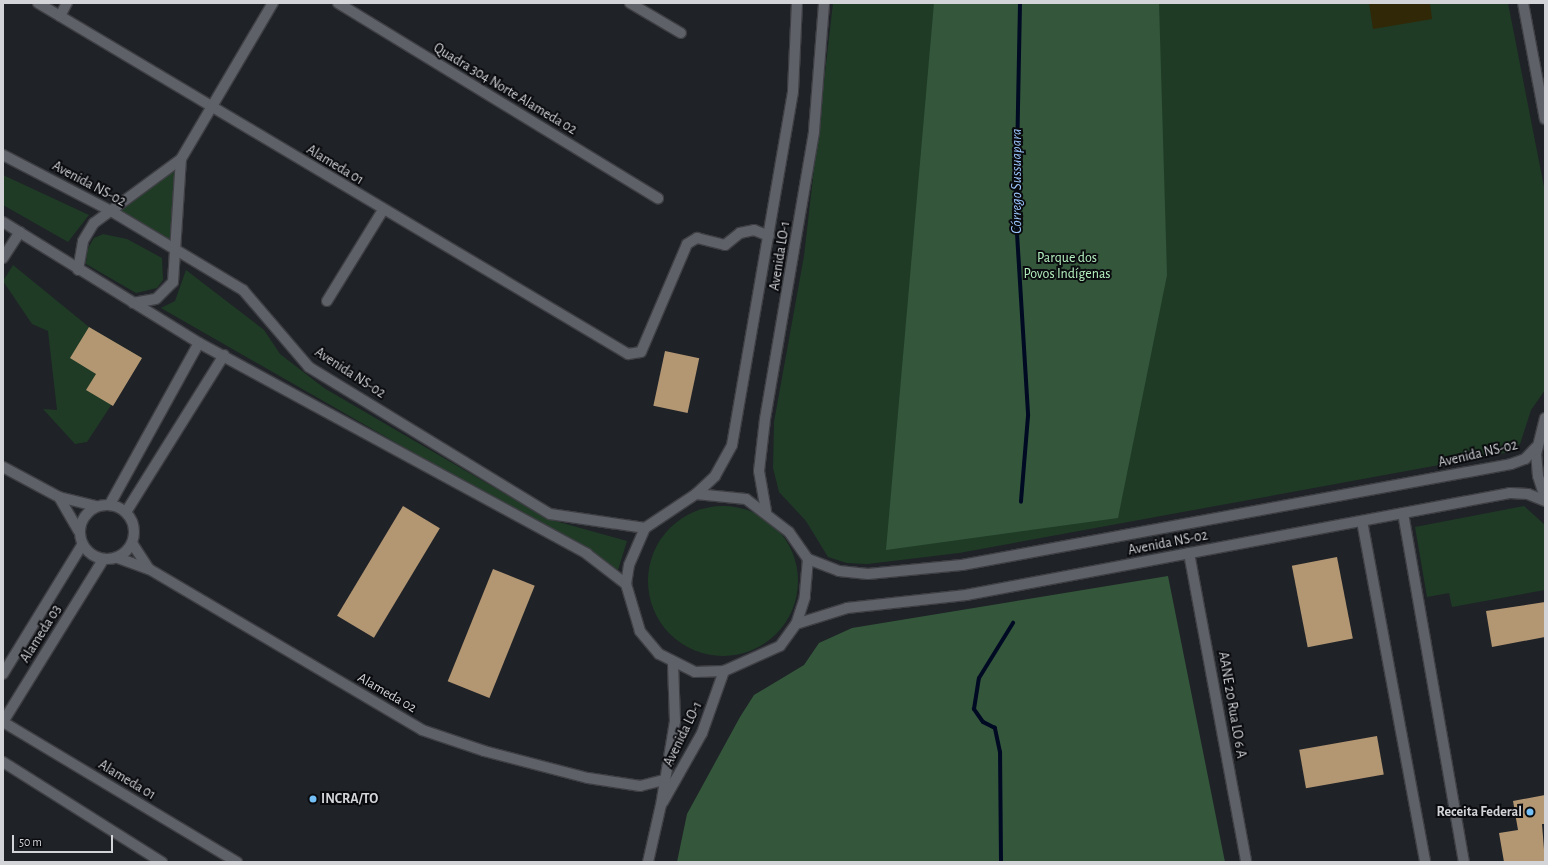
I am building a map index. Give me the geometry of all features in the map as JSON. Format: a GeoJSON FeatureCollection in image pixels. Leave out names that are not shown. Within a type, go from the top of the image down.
{"type":"FeatureCollection","features":[{"type":"Feature","properties":{"kind":"street","name":"Alameda 01"},"geometry":{"type":"LineString","coordinates":[[38,3],[383,210],[628,354],[641,352],[687,244],[697,238],[725,245],[740,233],[754,230],[769,236]]}},
{"type":"Feature","properties":{"kind":"street"},"geometry":{"type":"LineString","coordinates":[[60,16],[67,3]]}},
{"type":"Feature","properties":{"kind":"street"},"geometry":{"type":"LineString","coordinates":[[78,270],[80,250],[88,232],[111,211],[181,159],[273,3]]}},
{"type":"Feature","properties":{"kind":"street","name":"Quadra 304 Norte Alameda 02"},"geometry":{"type":"LineString","coordinates":[[338,3],[658,198]]}},
{"type":"Feature","properties":{"kind":"street"},"geometry":{"type":"LineString","coordinates":[[630,3],[681,33]]}},
{"type":"Feature","properties":{"kind":"street","name":"Avenida LO-1"},"geometry":{"type":"LineString","coordinates":[[645,528],[696,494],[715,476],[732,444],[769,236],[794,82],[797,3]]}},
{"type":"Feature","properties":{"kind":"street","name":"Avenida LO-1"},"geometry":{"type":"LineString","coordinates":[[766,511],[759,471],[765,419],[814,131],[824,3]]}},
{"type":"Feature","properties":{"kind":"street"},"geometry":{"type":"LineString","coordinates":[[1523,3],[1545,119]]}},
{"type":"Feature","properties":{"kind":"street","name":"Avenida NS-02"},"geometry":{"type":"LineString","coordinates":[[3,155],[111,211],[243,290],[309,366],[550,514],[645,528]]}},
{"type":"Feature","properties":{"kind":"street"},"geometry":{"type":"LineString","coordinates":[[132,303],[156,299],[168,289],[176,274],[174,249],[181,159]]}},
{"type":"Feature","properties":{"kind":"street"},"geometry":{"type":"LineString","coordinates":[[327,301],[383,210]]}},
{"type":"Feature","properties":{"kind":"street"},"geometry":{"type":"LineString","coordinates":[[3,222],[78,270],[199,343],[224,355],[587,554],[626,584]]}},
{"type":"Feature","properties":{"kind":"street"},"geometry":{"type":"LineString","coordinates":[[3,258],[20,232]]}},
{"type":"Feature","properties":{"kind":"street"},"geometry":{"type":"LineString","coordinates":[[110,504],[199,343]]}},
{"type":"Feature","properties":{"kind":"street"},"geometry":{"type":"LineString","coordinates":[[126,512],[224,355]]}},
{"type":"Feature","properties":{"kind":"street","name":"Avenida NS-02"},"geometry":{"type":"LineString","coordinates":[[1545,418],[1536,447],[1536,470],[1545,497]]}},
{"type":"Feature","properties":{"kind":"street","name":"Avenida NS-02"},"geometry":{"type":"LineString","coordinates":[[808,559],[840,571],[880,574],[980,562],[1511,464],[1525,459],[1536,447]]}},
{"type":"Feature","properties":{"kind":"street"},"geometry":{"type":"LineString","coordinates":[[3,467],[59,497],[96,506],[110,504],[126,512],[134,529],[132,543],[118,558]]}},
{"type":"Feature","properties":{"kind":"street","name":"Avenida NS-02"},"geometry":{"type":"LineString","coordinates":[[796,624],[846,608],[984,591],[1510,493],[1528,494],[1545,501]]}},
{"type":"Feature","properties":{"kind":"street"},"geometry":{"type":"LineString","coordinates":[[645,528],[629,565],[626,584],[640,631],[659,654],[673,663],[695,672],[724,671],[780,646],[796,624],[805,597],[808,559],[789,532],[766,511],[746,499],[696,494]]}},
{"type":"Feature","properties":{"kind":"street"},"geometry":{"type":"LineString","coordinates":[[59,497],[78,531],[82,545],[91,555],[103,560],[118,558],[149,569]]}},
{"type":"Feature","properties":{"kind":"street"},"geometry":{"type":"LineString","coordinates":[[78,531],[84,517],[96,506]]}},
{"type":"Feature","properties":{"kind":"street"},"geometry":{"type":"LineString","coordinates":[[1403,513],[1464,862]]}},
{"type":"Feature","properties":{"kind":"street"},"geometry":{"type":"LineString","coordinates":[[1362,521],[1425,862]]}},
{"type":"Feature","properties":{"kind":"street","name":"Alameda 02"},"geometry":{"type":"LineString","coordinates":[[132,543],[149,569],[422,730],[484,751],[588,778],[640,786],[664,780]]}},
{"type":"Feature","properties":{"kind":"street","name":"Alameda 03"},"geometry":{"type":"LineString","coordinates":[[3,674],[82,545]]}},
{"type":"Feature","properties":{"kind":"street","name":"AANE 20 Rua LO 6 A"},"geometry":{"type":"LineString","coordinates":[[1189,553],[1246,862]]}},
{"type":"Feature","properties":{"kind":"street","name":"Alameda 03"},"geometry":{"type":"LineString","coordinates":[[3,722],[103,560]]}},
{"type":"Feature","properties":{"kind":"street","name":"Avenida LO-1"},"geometry":{"type":"LineString","coordinates":[[648,862],[661,806],[676,707],[673,663]]}},
{"type":"Feature","properties":{"kind":"street","name":"Avenida LO-1"},"geometry":{"type":"LineString","coordinates":[[661,806],[702,733],[724,671]]}},
{"type":"Feature","properties":{"kind":"street","name":"Alameda 01"},"geometry":{"type":"LineString","coordinates":[[3,722],[237,862]]}},
{"type":"Feature","properties":{"kind":"street"},"geometry":{"type":"LineString","coordinates":[[3,762],[162,862]]}},
{"type":"Feature","properties":{"kind":"green space","name":"Parque dos Povos Indígenas"},"geometry":{"type":"Polygon","coordinates":[[[833,3],[1508,3],[1545,192],[1545,390],[1531,410],[1520,444],[1510,452],[959,553],[867,564],[847,563],[828,557],[806,521],[779,492],[773,468],[774,422],[804,256],[833,3]]]}},
{"type":"Feature","properties":{"kind":"green space"},"geometry":{"type":"Polygon","coordinates":[[[934,3],[1159,3],[1167,275],[1118,518],[886,550],[934,3]]]}},
{"type":"Feature","properties":{"kind":"green space"},"geometry":{"type":"Polygon","coordinates":[[[181,159],[173,249],[111,211],[181,159]]]}},
{"type":"Feature","properties":{"kind":"green space"},"geometry":{"type":"Polygon","coordinates":[[[3,175],[89,215],[68,242],[3,205],[3,175]]]}},
{"type":"Feature","properties":{"kind":"green space"},"geometry":{"type":"Polygon","coordinates":[[[103,234],[127,239],[162,258],[163,280],[157,288],[136,293],[86,264],[87,250],[94,238],[103,234]]]}},
{"type":"Feature","properties":{"kind":"green space"},"geometry":{"type":"Polygon","coordinates":[[[13,265],[89,327],[142,358],[87,442],[75,444],[43,409],[57,410],[48,331],[32,324],[3,281],[13,265]]]}},
{"type":"Feature","properties":{"kind":"green space"},"geometry":{"type":"Polygon","coordinates":[[[186,270],[264,330],[280,354],[324,388],[548,519],[627,541],[618,570],[161,308],[175,301],[186,270]]]}},
{"type":"Feature","properties":{"kind":"green space"},"geometry":{"type":"Polygon","coordinates":[[[716,506],[730,506],[752,512],[765,519],[776,528],[785,539],[795,559],[798,581],[795,603],[785,623],[776,634],[765,643],[745,653],[730,656],[716,656],[701,653],[688,647],[676,639],[665,628],[651,603],[648,588],[648,574],[651,559],[657,546],[665,534],[676,523],[701,509],[716,506]]]}},
{"type":"Feature","properties":{"kind":"green space"},"geometry":{"type":"Polygon","coordinates":[[[1524,506],[1545,525],[1545,590],[1452,607],[1449,593],[1427,597],[1415,527],[1524,506]]]}},
{"type":"Feature","properties":{"kind":"green space"},"geometry":{"type":"Polygon","coordinates":[[[1168,576],[1225,862],[677,862],[687,814],[740,717],[754,695],[804,665],[819,643],[852,628],[1168,576]]]}},
{"type":"Feature","properties":{"kind":"sand"},"geometry":{"type":"Polygon","coordinates":[[[1369,3],[1430,3],[1432,19],[1373,29],[1369,3]]]}},
{"type":"Feature","properties":{"kind":"building"},"geometry":{"type":"Polygon","coordinates":[[[89,327],[142,358],[113,406],[86,390],[96,374],[70,358],[89,327]]]}},
{"type":"Feature","properties":{"kind":"building"},"geometry":{"type":"Polygon","coordinates":[[[665,351],[699,358],[688,413],[653,406],[665,351]]]}},
{"type":"Feature","properties":{"kind":"building"},"geometry":{"type":"Polygon","coordinates":[[[403,506],[440,528],[374,638],[337,616],[403,506]]]}},
{"type":"Feature","properties":{"kind":"building"},"geometry":{"type":"Polygon","coordinates":[[[1337,557],[1353,638],[1308,647],[1292,566],[1337,557]]]}},
{"type":"Feature","properties":{"kind":"building"},"geometry":{"type":"Polygon","coordinates":[[[493,569],[535,586],[489,698],[448,681],[493,569]]]}},
{"type":"Feature","properties":{"kind":"building"},"geometry":{"type":"Polygon","coordinates":[[[1545,602],[1545,637],[1492,647],[1486,611],[1545,602]]]}},
{"type":"Feature","properties":{"kind":"building"},"geometry":{"type":"Polygon","coordinates":[[[1377,736],[1384,774],[1306,788],[1299,750],[1377,736]]]}},
{"type":"Feature","properties":{"kind":"building","name":"Receita Federal"},"geometry":{"type":"Polygon","coordinates":[[[1545,795],[1545,824],[1542,824],[1545,862],[1504,862],[1499,833],[1518,830],[1513,801],[1545,795]]]}},
{"type":"Feature","properties":{"kind":"waterway","name":"Córrego Sussuapara"},"geometry":{"type":"LineString","coordinates":[[1020,3],[1016,217],[1028,416],[1021,502]]}},
{"type":"Feature","properties":{"kind":"waterway","name":"Córrego Sussuapara"},"geometry":{"type":"LineString","coordinates":[[1001,862],[1000,752],[995,728],[983,722],[974,709],[979,678],[1013,623]]}},
{"type":"Feature","properties":{"kind":"place","name":"INCRA/TO"},"geometry":{"type":"Point","coordinates":[313,799]}},
{"type":"Feature","properties":{"kind":"place","name":"Receita Federal"},"geometry":{"type":"Point","coordinates":[1530,812]}}]}
